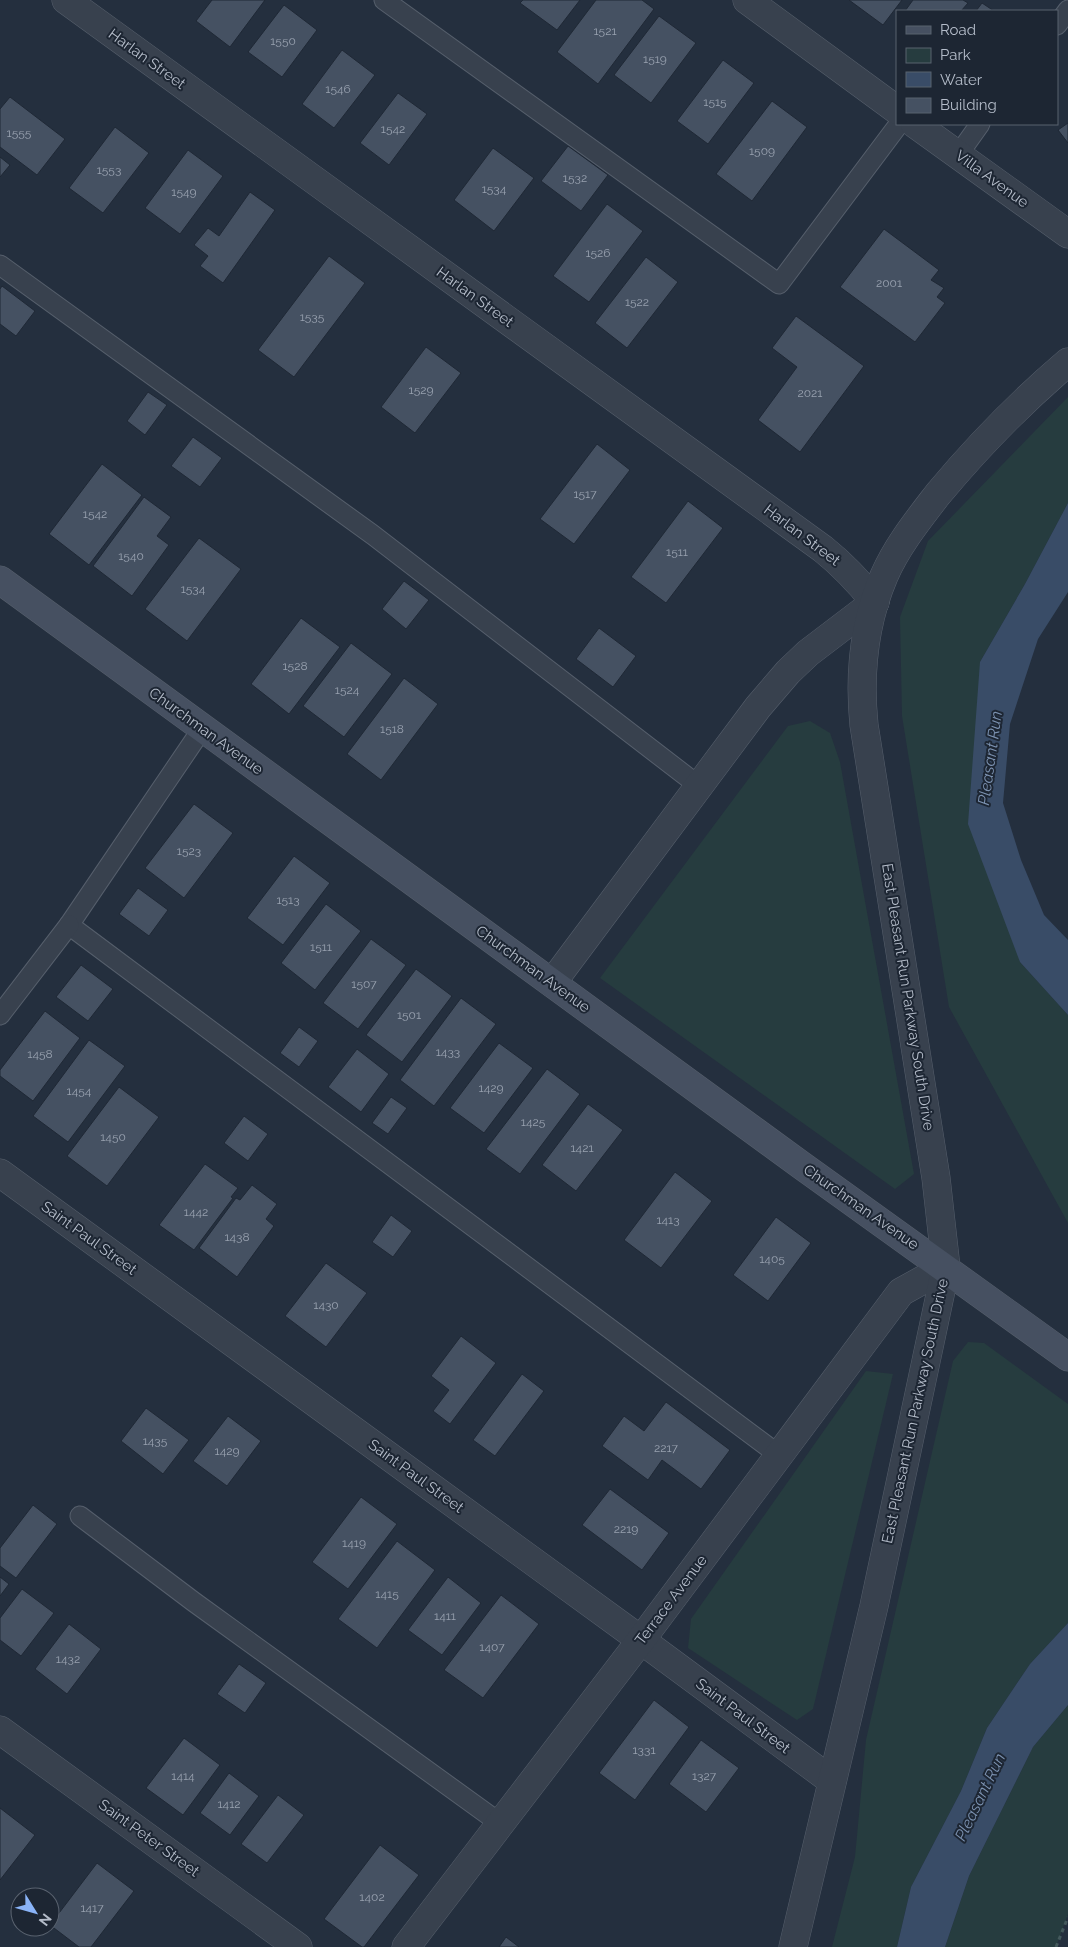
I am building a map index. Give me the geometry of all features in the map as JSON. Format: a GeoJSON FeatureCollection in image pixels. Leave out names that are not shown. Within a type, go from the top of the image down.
{"type":"FeatureCollection","features":[{"type":"Feature","properties":{"kind":"main road","name":"Churchman Avenue"},"geometry":{"type":"LineString","coordinates":[[0,580],[800,1165],[1068,1357]]}},
{"type":"Feature","properties":{"kind":"street","name":"Harlan Street"},"geometry":{"type":"LineString","coordinates":[[66,0],[823,549],[850,572],[875,602]]}},
{"type":"Feature","properties":{"kind":"street"},"geometry":{"type":"LineString","coordinates":[[746,0],[896,109]]}},
{"type":"Feature","properties":{"kind":"street","name":"Villa Avenue"},"geometry":{"type":"LineString","coordinates":[[917,125],[1068,234]]}},
{"type":"Feature","properties":{"kind":"street","name":"East Pleasant Run Parkway South Drive"},"geometry":{"type":"LineString","coordinates":[[793,1947],[876,1597],[946,1268],[936,1178],[864,725],[861,697],[864,654],[875,602],[893,557],[931,504],[986,438],[1068,362]]}},
{"type":"Feature","properties":{"kind":"street"},"geometry":{"type":"LineString","coordinates":[[552,983],[758,707],[788,672],[808,653],[875,602]]}},
{"type":"Feature","properties":{"kind":"street","name":"Saint Paul Street"},"geometry":{"type":"LineString","coordinates":[[0,1173],[832,1781]]}},
{"type":"Feature","properties":{"kind":"street","name":"Terrace Avenue"},"geometry":{"type":"LineString","coordinates":[[406,1947],[641,1640],[901,1292],[946,1268]]}},
{"type":"Feature","properties":{"kind":"street","name":"Saint Peter Street"},"geometry":{"type":"LineString","coordinates":[[0,1730],[298,1947]]}},
{"type":"Feature","properties":{"kind":"lane"},"geometry":{"type":"LineString","coordinates":[[384,0],[779,284],[898,125]]}},
{"type":"Feature","properties":{"kind":"lane"},"geometry":{"type":"LineString","coordinates":[[1058,24],[1068,10]]}},
{"type":"Feature","properties":{"kind":"lane"},"geometry":{"type":"LineString","coordinates":[[958,155],[979,125]]}},
{"type":"Feature","properties":{"kind":"lane"},"geometry":{"type":"LineString","coordinates":[[0,265],[373,535],[699,786]]}},
{"type":"Feature","properties":{"kind":"lane"},"geometry":{"type":"LineString","coordinates":[[0,1015],[69,925],[202,729]]}},
{"type":"Feature","properties":{"kind":"lane"},"geometry":{"type":"LineString","coordinates":[[69,925],[779,1455]]}},
{"type":"Feature","properties":{"kind":"lane"},"geometry":{"type":"LineString","coordinates":[[80,1516],[194,1602],[501,1824]]}},
{"type":"Feature","properties":{"kind":"path"},"geometry":{"type":"LineString","coordinates":[[1056,1947],[1068,1917]]}},
{"type":"Feature","properties":{"kind":"green space"},"geometry":{"type":"Polygon","coordinates":[[[1068,397],[1068,503],[1025,584],[980,662],[1020,962],[1068,1015],[1068,1223],[949,1007],[902,716],[900,617],[928,541],[1068,397]]]}},
{"type":"Feature","properties":{"kind":"green space"},"geometry":{"type":"Polygon","coordinates":[[[810,721],[830,733],[840,762],[914,1174],[895,1189],[600,978],[788,726],[810,721]]]}},
{"type":"Feature","properties":{"kind":"green space"},"geometry":{"type":"Polygon","coordinates":[[[968,1342],[984,1343],[1068,1404],[1068,1623],[1030,1664],[987,1728],[961,1791],[911,1887],[897,1947],[832,1947],[855,1857],[866,1740],[953,1361],[968,1342]]]}},
{"type":"Feature","properties":{"kind":"green space"},"geometry":{"type":"Polygon","coordinates":[[[866,1371],[893,1374],[813,1709],[797,1720],[688,1648],[691,1619],[866,1371]]]}},
{"type":"Feature","properties":{"kind":"green space"},"geometry":{"type":"Polygon","coordinates":[[[1068,1705],[1068,1914],[1056,1947],[945,1947],[969,1876],[1033,1747],[1068,1705]]]}},
{"type":"Feature","properties":{"kind":"water","name":"Pleasant Run"},"geometry":{"type":"Polygon","coordinates":[[[1068,503],[1068,592],[1038,639],[1010,724],[1003,803],[1021,860],[1044,915],[1068,940],[1068,1015],[1020,962],[968,824],[980,662],[1025,584],[1068,503]]]}},
{"type":"Feature","properties":{"kind":"water","name":"Pleasant Run"},"geometry":{"type":"Polygon","coordinates":[[[1068,1623],[1068,1705],[1033,1747],[969,1876],[945,1947],[897,1947],[911,1887],[961,1791],[987,1728],[1030,1664],[1068,1623]]]}},
{"type":"Feature","properties":{"kind":"building"},"geometry":{"type":"Polygon","coordinates":[[[212,0],[265,0],[230,47],[196,21],[212,0]]]}},
{"type":"Feature","properties":{"kind":"building"},"geometry":{"type":"Polygon","coordinates":[[[523,0],[580,0],[557,30],[520,3],[523,0]]]}},
{"type":"Feature","properties":{"kind":"building"},"geometry":{"type":"Polygon","coordinates":[[[596,0],[642,0],[654,9],[598,84],[557,52],[596,0]]]}},
{"type":"Feature","properties":{"kind":"building"},"geometry":{"type":"Polygon","coordinates":[[[849,0],[902,0],[883,25],[849,0]]]}},
{"type":"Feature","properties":{"kind":"building"},"geometry":{"type":"Polygon","coordinates":[[[913,0],[963,0],[968,3],[962,10],[906,10],[913,0]]]}},
{"type":"Feature","properties":{"kind":"building"},"geometry":{"type":"Polygon","coordinates":[[[982,3],[992,10],[977,10],[982,3]]]}},
{"type":"Feature","properties":{"kind":"building"},"geometry":{"type":"Polygon","coordinates":[[[284,5],[317,30],[282,77],[248,52],[284,5]]]}},
{"type":"Feature","properties":{"kind":"building"},"geometry":{"type":"Polygon","coordinates":[[[659,16],[696,43],[651,103],[614,75],[659,16]]]}},
{"type":"Feature","properties":{"kind":"building"},"geometry":{"type":"Polygon","coordinates":[[[342,50],[375,75],[334,128],[302,104],[342,50]]]}},
{"type":"Feature","properties":{"kind":"building"},"geometry":{"type":"Polygon","coordinates":[[[723,60],[754,83],[708,144],[677,121],[723,60]]]}},
{"type":"Feature","properties":{"kind":"building"},"geometry":{"type":"Polygon","coordinates":[[[398,93],[427,114],[389,165],[360,143],[398,93]]]}},
{"type":"Feature","properties":{"kind":"building"},"geometry":{"type":"Polygon","coordinates":[[[10,97],[65,139],[37,175],[0,147],[0,109],[10,97]]]}},
{"type":"Feature","properties":{"kind":"building"},"geometry":{"type":"Polygon","coordinates":[[[772,101],[807,127],[752,201],[716,174],[772,101]]]}},
{"type":"Feature","properties":{"kind":"building"},"geometry":{"type":"Polygon","coordinates":[[[1068,123],[1068,143],[1058,130],[1068,123]]]}},
{"type":"Feature","properties":{"kind":"building"},"geometry":{"type":"Polygon","coordinates":[[[115,127],[149,153],[103,213],[69,188],[115,127]]]}},
{"type":"Feature","properties":{"kind":"building"},"geometry":{"type":"Polygon","coordinates":[[[568,146],[608,175],[581,211],[541,181],[568,146]]]}},
{"type":"Feature","properties":{"kind":"building"},"geometry":{"type":"Polygon","coordinates":[[[493,148],[534,178],[494,231],[454,200],[493,148]]]}},
{"type":"Feature","properties":{"kind":"building"},"geometry":{"type":"Polygon","coordinates":[[[188,150],[223,176],[180,234],[145,208],[188,150]]]}},
{"type":"Feature","properties":{"kind":"building"},"geometry":{"type":"Polygon","coordinates":[[[0,157],[10,165],[0,177],[0,157]]]}},
{"type":"Feature","properties":{"kind":"building"},"geometry":{"type":"Polygon","coordinates":[[[250,192],[275,210],[223,283],[200,266],[208,256],[194,245],[208,228],[219,236],[250,192]]]}},
{"type":"Feature","properties":{"kind":"building"},"geometry":{"type":"Polygon","coordinates":[[[607,204],[643,231],[589,302],[553,276],[607,204]]]}},
{"type":"Feature","properties":{"kind":"building"},"geometry":{"type":"Polygon","coordinates":[[[884,229],[939,270],[931,280],[944,288],[937,297],[945,303],[915,342],[840,287],[884,229]]]}},
{"type":"Feature","properties":{"kind":"building"},"geometry":{"type":"Polygon","coordinates":[[[329,256],[365,283],[294,377],[258,350],[329,256]]]}},
{"type":"Feature","properties":{"kind":"building"},"geometry":{"type":"Polygon","coordinates":[[[646,257],[678,282],[627,348],[595,323],[646,257]]]}},
{"type":"Feature","properties":{"kind":"building"},"geometry":{"type":"Polygon","coordinates":[[[2,286],[35,311],[16,336],[0,324],[0,289],[2,286]]]}},
{"type":"Feature","properties":{"kind":"building"},"geometry":{"type":"Polygon","coordinates":[[[796,316],[864,366],[800,452],[758,420],[797,367],[772,348],[796,316]]]}},
{"type":"Feature","properties":{"kind":"building"},"geometry":{"type":"Polygon","coordinates":[[[426,347],[461,373],[415,433],[381,407],[426,347]]]}},
{"type":"Feature","properties":{"kind":"building"},"geometry":{"type":"Polygon","coordinates":[[[148,392],[167,405],[145,435],[127,421],[148,392]]]}},
{"type":"Feature","properties":{"kind":"building"},"geometry":{"type":"Polygon","coordinates":[[[193,437],[222,458],[200,487],[171,466],[193,437]]]}},
{"type":"Feature","properties":{"kind":"building"},"geometry":{"type":"Polygon","coordinates":[[[597,444],[630,470],[574,544],[540,519],[597,444]]]}},
{"type":"Feature","properties":{"kind":"building"},"geometry":{"type":"Polygon","coordinates":[[[102,464],[142,495],[89,565],[49,534],[102,464]]]}},
{"type":"Feature","properties":{"kind":"building"},"geometry":{"type":"Polygon","coordinates":[[[144,497],[171,517],[157,536],[169,545],[132,596],[93,566],[144,497]]]}},
{"type":"Feature","properties":{"kind":"building"},"geometry":{"type":"Polygon","coordinates":[[[688,501],[723,528],[666,603],[631,577],[688,501]]]}},
{"type":"Feature","properties":{"kind":"building"},"geometry":{"type":"Polygon","coordinates":[[[199,538],[241,569],[187,641],[145,609],[199,538]]]}},
{"type":"Feature","properties":{"kind":"building"},"geometry":{"type":"Polygon","coordinates":[[[404,581],[429,600],[406,629],[382,609],[404,581]]]}},
{"type":"Feature","properties":{"kind":"building"},"geometry":{"type":"Polygon","coordinates":[[[301,618],[340,647],[289,714],[251,684],[301,618]]]}},
{"type":"Feature","properties":{"kind":"building"},"geometry":{"type":"Polygon","coordinates":[[[599,628],[636,656],[613,687],[576,659],[599,628]]]}},
{"type":"Feature","properties":{"kind":"building"},"geometry":{"type":"Polygon","coordinates":[[[351,643],[392,674],[344,737],[303,706],[351,643]]]}},
{"type":"Feature","properties":{"kind":"building"},"geometry":{"type":"Polygon","coordinates":[[[404,678],[438,704],[381,780],[347,754],[404,678]]]}},
{"type":"Feature","properties":{"kind":"building"},"geometry":{"type":"Polygon","coordinates":[[[194,804],[233,833],[184,898],[145,868],[194,804]]]}},
{"type":"Feature","properties":{"kind":"building"},"geometry":{"type":"Polygon","coordinates":[[[294,856],[330,883],[283,945],[247,918],[294,856]]]}},
{"type":"Feature","properties":{"kind":"building"},"geometry":{"type":"Polygon","coordinates":[[[138,888],[168,910],[149,936],[119,914],[138,888]]]}},
{"type":"Feature","properties":{"kind":"building"},"geometry":{"type":"Polygon","coordinates":[[[326,904],[361,931],[315,990],[281,963],[326,904]]]}},
{"type":"Feature","properties":{"kind":"building"},"geometry":{"type":"Polygon","coordinates":[[[371,939],[406,965],[358,1029],[323,1003],[371,939]]]}},
{"type":"Feature","properties":{"kind":"building"},"geometry":{"type":"Polygon","coordinates":[[[81,965],[113,989],[88,1021],[56,997],[81,965]]]}},
{"type":"Feature","properties":{"kind":"building"},"geometry":{"type":"Polygon","coordinates":[[[416,969],[452,996],[402,1062],[366,1035],[416,969]]]}},
{"type":"Feature","properties":{"kind":"building"},"geometry":{"type":"Polygon","coordinates":[[[461,998],[496,1024],[434,1106],[400,1080],[461,998]]]}},
{"type":"Feature","properties":{"kind":"building"},"geometry":{"type":"Polygon","coordinates":[[[45,1011],[80,1038],[33,1101],[0,1076],[0,1070],[45,1011]]]}},
{"type":"Feature","properties":{"kind":"building"},"geometry":{"type":"Polygon","coordinates":[[[299,1027],[318,1041],[299,1067],[280,1053],[299,1027]]]}},
{"type":"Feature","properties":{"kind":"building"},"geometry":{"type":"Polygon","coordinates":[[[89,1040],[125,1066],[68,1142],[33,1116],[89,1040]]]}},
{"type":"Feature","properties":{"kind":"building"},"geometry":{"type":"Polygon","coordinates":[[[499,1043],[533,1068],[484,1133],[450,1108],[499,1043]]]}},
{"type":"Feature","properties":{"kind":"building"},"geometry":{"type":"Polygon","coordinates":[[[357,1049],[389,1074],[361,1112],[328,1087],[357,1049]]]}},
{"type":"Feature","properties":{"kind":"building"},"geometry":{"type":"Polygon","coordinates":[[[547,1069],[580,1094],[520,1174],[486,1149],[547,1069]]]}},
{"type":"Feature","properties":{"kind":"building"},"geometry":{"type":"Polygon","coordinates":[[[119,1087],[159,1117],[107,1186],[67,1156],[119,1087]]]}},
{"type":"Feature","properties":{"kind":"building"},"geometry":{"type":"Polygon","coordinates":[[[391,1097],[407,1108],[388,1134],[372,1123],[391,1097]]]}},
{"type":"Feature","properties":{"kind":"building"},"geometry":{"type":"Polygon","coordinates":[[[588,1104],[623,1130],[576,1191],[542,1165],[588,1104]]]}},
{"type":"Feature","properties":{"kind":"building"},"geometry":{"type":"Polygon","coordinates":[[[244,1116],[268,1134],[248,1161],[224,1143],[244,1116]]]}},
{"type":"Feature","properties":{"kind":"building"},"geometry":{"type":"Polygon","coordinates":[[[205,1164],[238,1188],[231,1197],[233,1198],[194,1250],[159,1225],[205,1164]]]}},
{"type":"Feature","properties":{"kind":"building"},"geometry":{"type":"Polygon","coordinates":[[[675,1172],[712,1201],[661,1268],[624,1240],[675,1172]]]}},
{"type":"Feature","properties":{"kind":"building"},"geometry":{"type":"Polygon","coordinates":[[[252,1185],[277,1204],[266,1219],[274,1226],[237,1277],[199,1248],[236,1198],[240,1200],[252,1185]]]}},
{"type":"Feature","properties":{"kind":"building"},"geometry":{"type":"Polygon","coordinates":[[[391,1215],[412,1231],[393,1257],[372,1242],[391,1215]]]}},
{"type":"Feature","properties":{"kind":"building"},"geometry":{"type":"Polygon","coordinates":[[[776,1217],[811,1243],[768,1301],[733,1275],[776,1217]]]}},
{"type":"Feature","properties":{"kind":"building"},"geometry":{"type":"Polygon","coordinates":[[[326,1263],[367,1293],[326,1347],[285,1316],[326,1263]]]}},
{"type":"Feature","properties":{"kind":"building"},"geometry":{"type":"Polygon","coordinates":[[[461,1336],[496,1363],[450,1424],[433,1411],[449,1390],[431,1376],[461,1336]]]}},
{"type":"Feature","properties":{"kind":"building"},"geometry":{"type":"Polygon","coordinates":[[[522,1374],[544,1391],[495,1456],[473,1440],[522,1374]]]}},
{"type":"Feature","properties":{"kind":"building"},"geometry":{"type":"Polygon","coordinates":[[[666,1402],[730,1450],[701,1489],[662,1460],[648,1480],[602,1446],[624,1416],[644,1431],[666,1402]]]}},
{"type":"Feature","properties":{"kind":"building"},"geometry":{"type":"Polygon","coordinates":[[[146,1408],[189,1440],[163,1474],[121,1441],[146,1408]]]}},
{"type":"Feature","properties":{"kind":"building"},"geometry":{"type":"Polygon","coordinates":[[[228,1416],[261,1441],[227,1486],[193,1461],[228,1416]]]}},
{"type":"Feature","properties":{"kind":"building"},"geometry":{"type":"Polygon","coordinates":[[[610,1489],[669,1533],[642,1570],[582,1525],[610,1489]]]}},
{"type":"Feature","properties":{"kind":"building"},"geometry":{"type":"Polygon","coordinates":[[[361,1497],[397,1524],[348,1589],[312,1562],[361,1497]]]}},
{"type":"Feature","properties":{"kind":"building"},"geometry":{"type":"Polygon","coordinates":[[[33,1505],[57,1524],[16,1578],[0,1566],[0,1548],[33,1505]]]}},
{"type":"Feature","properties":{"kind":"building"},"geometry":{"type":"Polygon","coordinates":[[[397,1541],[435,1570],[377,1648],[338,1619],[397,1541]]]}},
{"type":"Feature","properties":{"kind":"building"},"geometry":{"type":"Polygon","coordinates":[[[0,1577],[9,1584],[0,1596],[0,1577]]]}},
{"type":"Feature","properties":{"kind":"building"},"geometry":{"type":"Polygon","coordinates":[[[448,1577],[481,1603],[442,1655],[408,1630],[448,1577]]]}},
{"type":"Feature","properties":{"kind":"building"},"geometry":{"type":"Polygon","coordinates":[[[22,1589],[54,1613],[21,1656],[0,1640],[0,1618],[22,1589]]]}},
{"type":"Feature","properties":{"kind":"building"},"geometry":{"type":"Polygon","coordinates":[[[501,1595],[539,1624],[483,1698],[444,1670],[501,1595]]]}},
{"type":"Feature","properties":{"kind":"building"},"geometry":{"type":"Polygon","coordinates":[[[69,1624],[101,1649],[67,1694],[35,1669],[69,1624]]]}},
{"type":"Feature","properties":{"kind":"building"},"geometry":{"type":"Polygon","coordinates":[[[239,1664],[266,1683],[245,1713],[217,1694],[239,1664]]]}},
{"type":"Feature","properties":{"kind":"building"},"geometry":{"type":"Polygon","coordinates":[[[654,1700],[689,1727],[635,1800],[599,1773],[654,1700]]]}},
{"type":"Feature","properties":{"kind":"building"},"geometry":{"type":"Polygon","coordinates":[[[184,1738],[220,1765],[183,1815],[146,1788],[184,1738]]]}},
{"type":"Feature","properties":{"kind":"building"},"geometry":{"type":"Polygon","coordinates":[[[701,1740],[739,1768],[706,1812],[669,1784],[701,1740]]]}},
{"type":"Feature","properties":{"kind":"building"},"geometry":{"type":"Polygon","coordinates":[[[229,1773],[259,1796],[230,1835],[200,1813],[229,1773]]]}},
{"type":"Feature","properties":{"kind":"building"},"geometry":{"type":"Polygon","coordinates":[[[278,1795],[304,1815],[267,1863],[241,1844],[278,1795]]]}},
{"type":"Feature","properties":{"kind":"building"},"geometry":{"type":"Polygon","coordinates":[[[0,1808],[35,1835],[0,1880],[0,1808]]]}},
{"type":"Feature","properties":{"kind":"building"},"geometry":{"type":"Polygon","coordinates":[[[380,1845],[419,1875],[364,1947],[362,1947],[324,1919],[380,1845]]]}},
{"type":"Feature","properties":{"kind":"building"},"geometry":{"type":"Polygon","coordinates":[[[97,1863],[134,1891],[91,1947],[79,1947],[60,1933],[60,1912],[97,1863]]]}},
{"type":"Feature","properties":{"kind":"building"},"geometry":{"type":"Polygon","coordinates":[[[506,1937],[519,1947],[499,1947],[506,1937]]]}}]}
